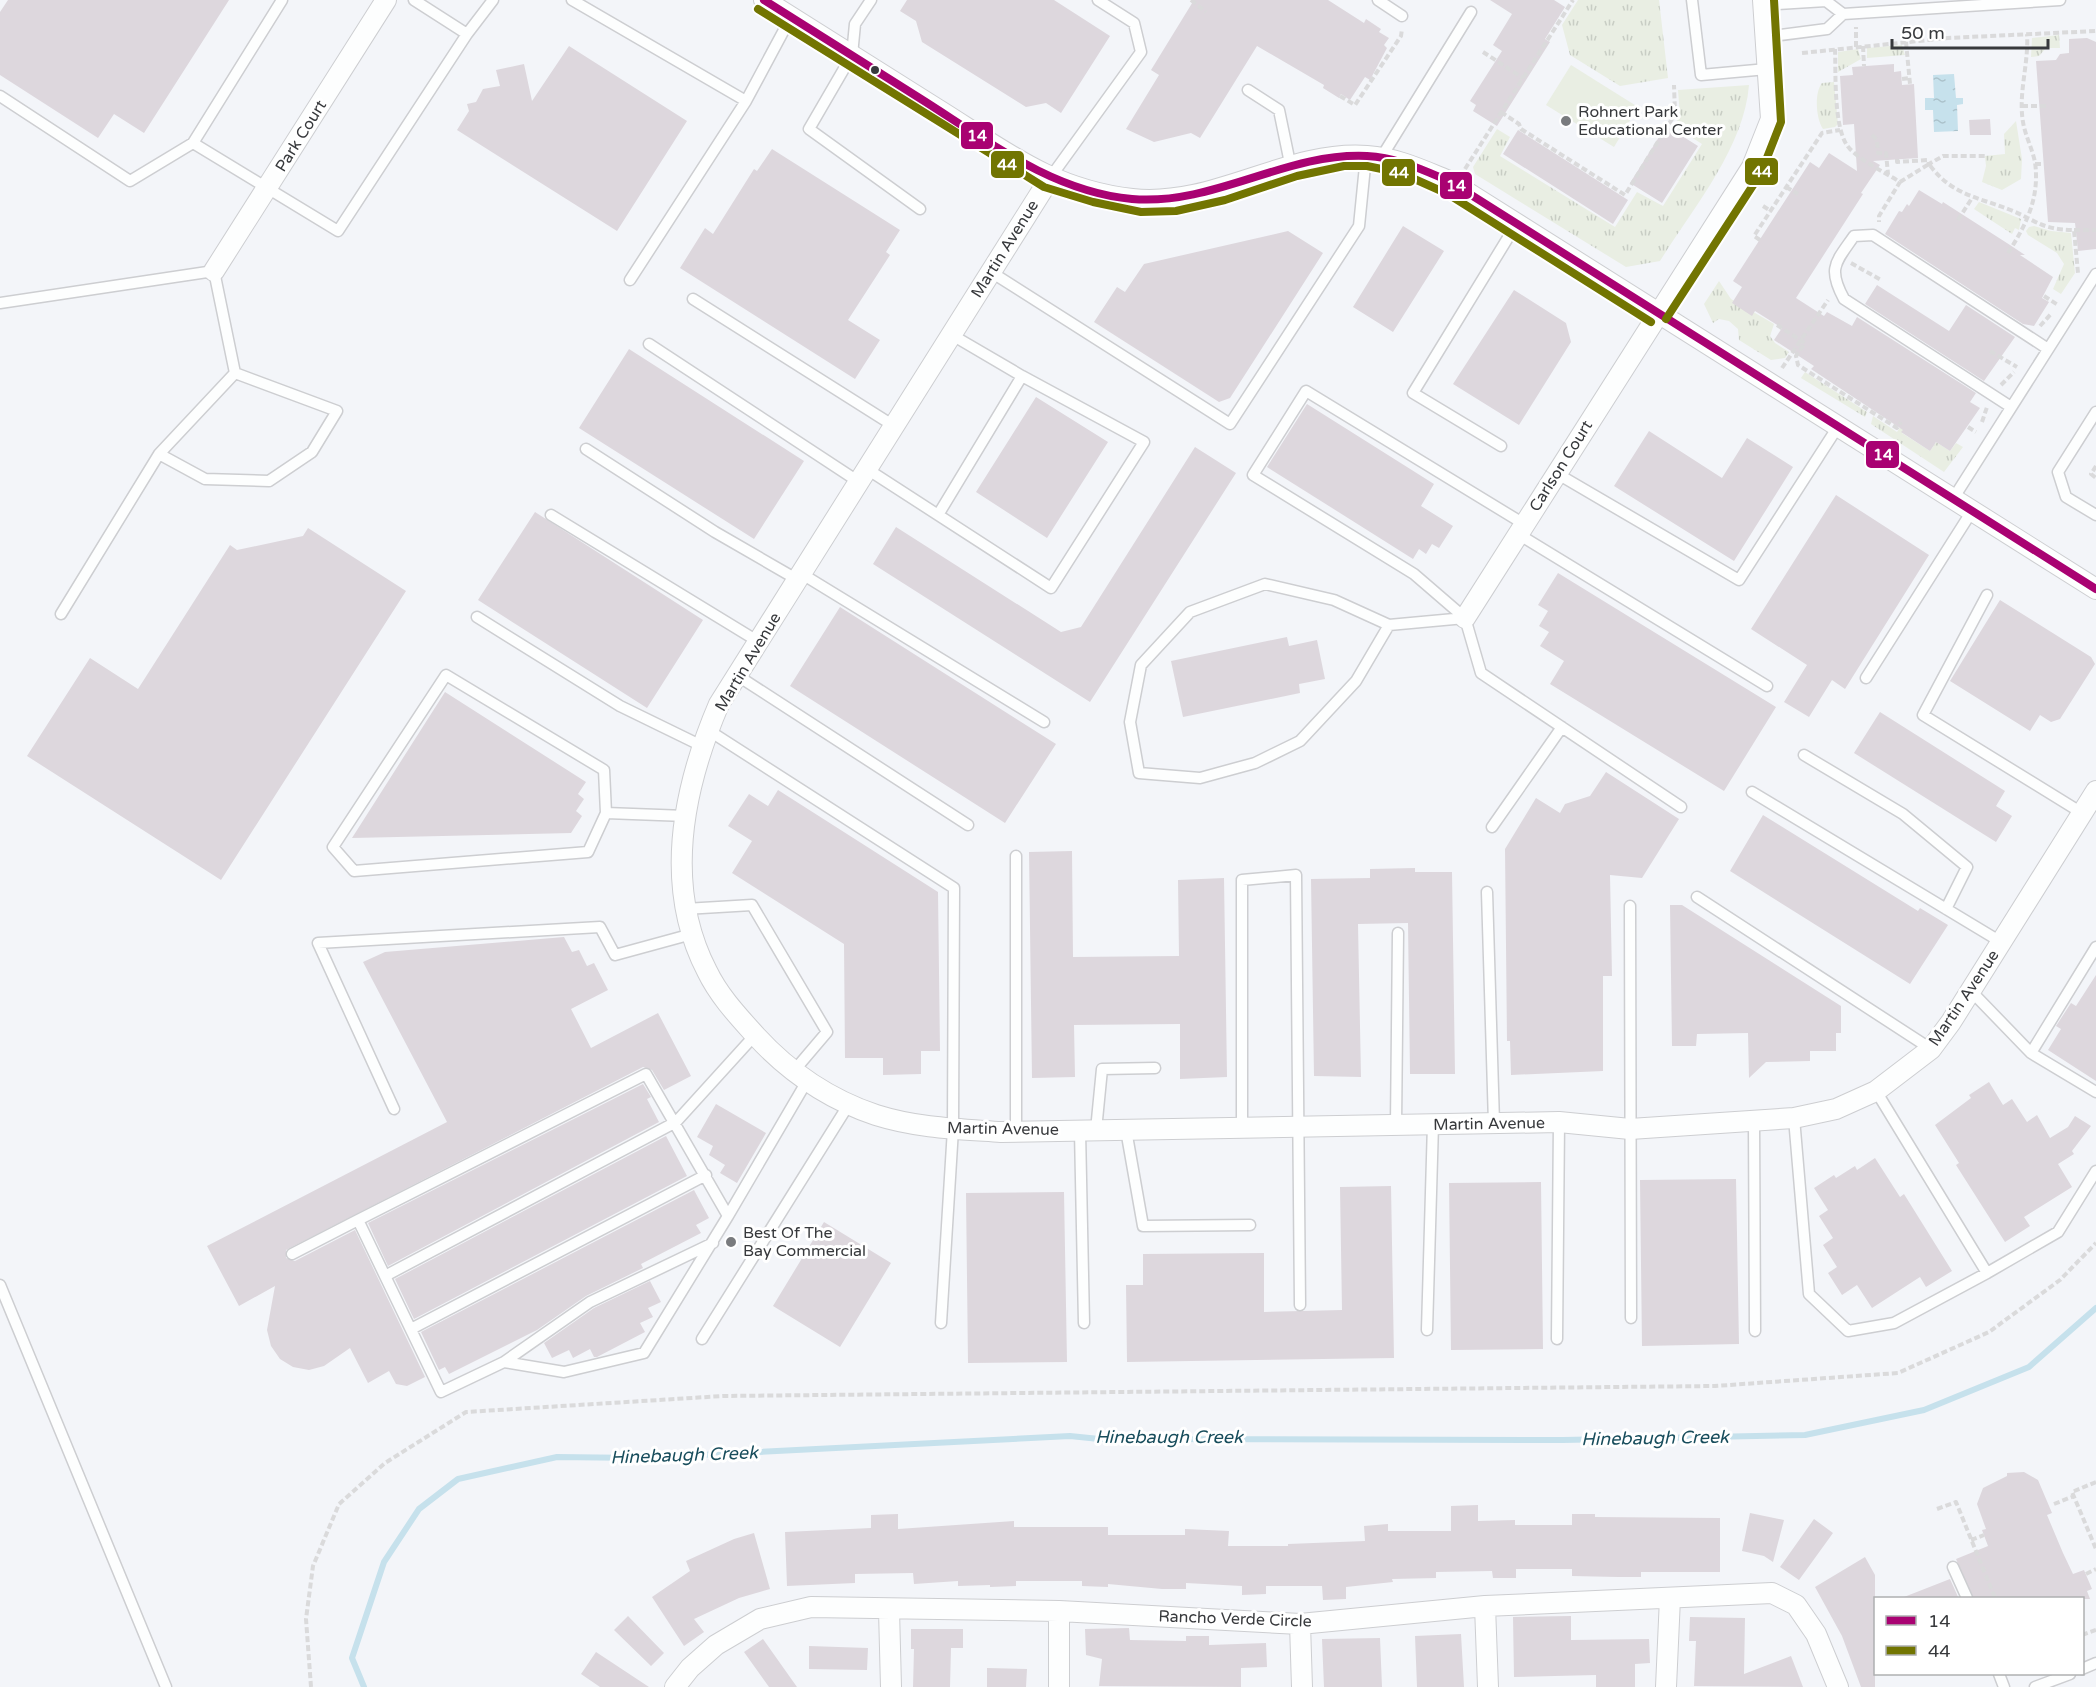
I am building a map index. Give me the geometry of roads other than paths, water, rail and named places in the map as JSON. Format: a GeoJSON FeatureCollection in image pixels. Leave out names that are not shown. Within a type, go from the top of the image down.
{"type":"FeatureCollection","features":[{"type":"Feature","properties":{"kind":"street","name":"Park Court"},"geometry":{"type":"LineString","coordinates":[[214,270],[386,0]]}},
{"type":"Feature","properties":{"kind":"street"},"geometry":{"type":"LineString","coordinates":[[771,2],[791,17],[1050,178],[1093,193],[1133,199],[1174,201],[1323,159],[1374,157],[1406,163],[1449,181],[1839,425],[2096,590]]}},
{"type":"Feature","properties":{"kind":"street","name":"Carlson Court"},"geometry":{"type":"LineString","coordinates":[[1465,618],[1752,167],[1771,119],[1763,3]]}},
{"type":"Feature","properties":{"kind":"street","name":"Martin Avenue"},"geometry":{"type":"LineString","coordinates":[[1050,178],[720,704],[705,738],[686,816],[681,857],[682,894],[692,934],[706,971],[731,1010],[755,1035],[800,1077],[832,1098],[876,1115],[925,1127],[1016,1132],[1559,1122],[1630,1129],[1794,1118],[1836,1109],[1876,1091],[1931,1048],[1971,991],[2096,791]]}},
{"type":"Feature","properties":{"kind":"street","name":"Rancho Verde Circle"},"geometry":{"type":"LineString","coordinates":[[675,1687],[690,1668],[716,1645],[760,1619],[811,1607],[1059,1611],[1300,1624],[1485,1606],[1772,1593],[1796,1605],[1816,1634],[1838,1687]]}},
{"type":"Feature","properties":{"kind":"street"},"geometry":{"type":"LineString","coordinates":[[1666,1687],[1670,1598]]}},
{"type":"Feature","properties":{"kind":"street"},"geometry":{"type":"LineString","coordinates":[[1485,1606],[1488,1687]]}},
{"type":"Feature","properties":{"kind":"street"},"geometry":{"type":"LineString","coordinates":[[889,1610],[891,1687]]}},
{"type":"Feature","properties":{"kind":"street"},"geometry":{"type":"LineString","coordinates":[[1059,1611],[1059,1687]]}},
{"type":"Feature","properties":{"kind":"street"},"geometry":{"type":"LineString","coordinates":[[1300,1624],[1302,1687]]}},
{"type":"Feature","properties":{"kind":"lane"},"geometry":{"type":"LineString","coordinates":[[0,96],[130,182],[193,143],[282,0]]}},
{"type":"Feature","properties":{"kind":"lane"},"geometry":{"type":"LineString","coordinates":[[414,0],[467,34]]}},
{"type":"Feature","properties":{"kind":"lane"},"geometry":{"type":"LineString","coordinates":[[193,143],[338,231],[467,34],[493,0]]}},
{"type":"Feature","properties":{"kind":"lane"},"geometry":{"type":"LineString","coordinates":[[572,0],[746,101]]}},
{"type":"Feature","properties":{"kind":"lane"},"geometry":{"type":"LineString","coordinates":[[871,0],[855,24],[852,55],[809,129],[920,209]]}},
{"type":"Feature","properties":{"kind":"lane"},"geometry":{"type":"LineString","coordinates":[[1050,178],[1141,52],[1134,23],[1098,0]]}},
{"type":"Feature","properties":{"kind":"lane"},"geometry":{"type":"LineString","coordinates":[[1378,0],[1403,20]]}},
{"type":"Feature","properties":{"kind":"lane"},"geometry":{"type":"LineString","coordinates":[[1692,0],[1701,75],[1767,69]]}},
{"type":"Feature","properties":{"kind":"lane"},"geometry":{"type":"LineString","coordinates":[[1765,37],[1827,29],[1843,14],[1943,4],[2060,0]]}},
{"type":"Feature","properties":{"kind":"lane"},"geometry":{"type":"LineString","coordinates":[[1763,3],[1826,1],[1843,14]]}},
{"type":"Feature","properties":{"kind":"lane"},"geometry":{"type":"LineString","coordinates":[[991,272],[1230,424],[1359,226],[1374,157],[1471,12]]}},
{"type":"Feature","properties":{"kind":"lane"},"geometry":{"type":"LineString","coordinates":[[630,280],[746,101],[791,17]]}},
{"type":"Feature","properties":{"kind":"lane"},"geometry":{"type":"LineString","coordinates":[[1248,90],[1279,110],[1291,168]]}},
{"type":"Feature","properties":{"kind":"lane"},"geometry":{"type":"LineString","coordinates":[[1501,446],[1413,393],[1517,223]]}},
{"type":"Feature","properties":{"kind":"lane"},"geometry":{"type":"LineString","coordinates":[[2012,407],[1844,299],[1837,287],[1834,266],[1854,236],[1871,235],[2048,349]]}},
{"type":"Feature","properties":{"kind":"lane"},"geometry":{"type":"LineString","coordinates":[[0,303],[214,270],[235,373]]}},
{"type":"Feature","properties":{"kind":"lane"},"geometry":{"type":"LineString","coordinates":[[1953,498],[2096,274]]}},
{"type":"Feature","properties":{"kind":"lane"},"geometry":{"type":"LineString","coordinates":[[693,298],[894,426]]}},
{"type":"Feature","properties":{"kind":"lane"},"geometry":{"type":"LineString","coordinates":[[649,344],[863,476],[938,515],[1051,588],[1144,442],[1022,376],[952,334]]}},
{"type":"Feature","properties":{"kind":"lane"},"geometry":{"type":"LineString","coordinates":[[159,454],[205,479],[269,480],[312,452],[337,411],[235,373]]}},
{"type":"Feature","properties":{"kind":"lane"},"geometry":{"type":"LineString","coordinates":[[62,614],[159,454],[235,373]]}},
{"type":"Feature","properties":{"kind":"lane"},"geometry":{"type":"LineString","coordinates":[[938,515],[1022,376]]}},
{"type":"Feature","properties":{"kind":"lane"},"geometry":{"type":"LineString","coordinates":[[1680,807],[1481,673],[1465,618],[1414,574],[1253,475],[1306,391],[1767,686]]}},
{"type":"Feature","properties":{"kind":"lane"},"geometry":{"type":"LineString","coordinates":[[2096,412],[2058,472],[2066,497],[2096,515]]}},
{"type":"Feature","properties":{"kind":"lane"},"geometry":{"type":"LineString","coordinates":[[1556,473],[1738,580],[1839,425]]}},
{"type":"Feature","properties":{"kind":"lane"},"geometry":{"type":"LineString","coordinates":[[586,449],[715,532],[800,577],[1044,722]]}},
{"type":"Feature","properties":{"kind":"lane"},"geometry":{"type":"LineString","coordinates":[[1866,678],[1972,511]]}},
{"type":"Feature","properties":{"kind":"lane"},"geometry":{"type":"LineString","coordinates":[[551,515],[759,642]]}},
{"type":"Feature","properties":{"kind":"lane"},"geometry":{"type":"LineString","coordinates":[[1389,625],[1356,681],[1300,741],[1255,763],[1200,778],[1139,772],[1130,722],[1141,665],[1190,612],[1265,584],[1334,600],[1389,625],[1465,618]]}},
{"type":"Feature","properties":{"kind":"lane"},"geometry":{"type":"LineString","coordinates":[[1987,595],[1923,715],[2082,813]]}},
{"type":"Feature","properties":{"kind":"lane"},"geometry":{"type":"LineString","coordinates":[[477,617],[620,706],[705,738],[954,888],[953,1129],[941,1323]]}},
{"type":"Feature","properties":{"kind":"lane"},"geometry":{"type":"LineString","coordinates":[[446,675],[604,770],[606,813],[588,852],[354,872],[333,847],[446,675]]}},
{"type":"Feature","properties":{"kind":"lane"},"geometry":{"type":"LineString","coordinates":[[738,676],[968,825]]}},
{"type":"Feature","properties":{"kind":"lane"},"geometry":{"type":"LineString","coordinates":[[1492,827],[1562,727]]}},
{"type":"Feature","properties":{"kind":"lane"},"geometry":{"type":"LineString","coordinates":[[1804,755],[1903,814],[1967,867],[1946,909]]}},
{"type":"Feature","properties":{"kind":"lane"},"geometry":{"type":"LineString","coordinates":[[1752,792],[2001,942]]}},
{"type":"Feature","properties":{"kind":"lane"},"geometry":{"type":"LineString","coordinates":[[606,813],[686,816]]}},
{"type":"Feature","properties":{"kind":"lane"},"geometry":{"type":"LineString","coordinates":[[1016,856],[1016,1132]]}},
{"type":"Feature","properties":{"kind":"lane"},"geometry":{"type":"LineString","coordinates":[[1242,1128],[1242,880],[1296,875],[1300,1305]]}},
{"type":"Feature","properties":{"kind":"lane"},"geometry":{"type":"LineString","coordinates":[[1487,892],[1494,1123]]}},
{"type":"Feature","properties":{"kind":"lane"},"geometry":{"type":"LineString","coordinates":[[1697,897],[1931,1048]]}},
{"type":"Feature","properties":{"kind":"lane"},"geometry":{"type":"LineString","coordinates":[[504,1362],[564,1372],[644,1353],[713,1243],[800,1077],[827,1032],[752,905],[686,909]]}},
{"type":"Feature","properties":{"kind":"lane"},"geometry":{"type":"LineString","coordinates":[[1630,906],[1631,1318]]}},
{"type":"Feature","properties":{"kind":"lane"},"geometry":{"type":"LineString","coordinates":[[394,1109],[318,943],[600,927],[615,955],[692,934]]}},
{"type":"Feature","properties":{"kind":"lane"},"geometry":{"type":"LineString","coordinates":[[1396,1125],[1398,933]]}},
{"type":"Feature","properties":{"kind":"lane"},"geometry":{"type":"LineString","coordinates":[[2031,1053],[2096,947]]}},
{"type":"Feature","properties":{"kind":"lane"},"geometry":{"type":"LineString","coordinates":[[1971,991],[2031,1053],[2096,1092]]}},
{"type":"Feature","properties":{"kind":"lane"},"geometry":{"type":"LineString","coordinates":[[385,1276],[676,1122],[755,1035]]}},
{"type":"Feature","properties":{"kind":"lane"},"geometry":{"type":"LineString","coordinates":[[1084,1323],[1088,1130],[1102,1069],[1155,1068]]}},
{"type":"Feature","properties":{"kind":"lane"},"geometry":{"type":"LineString","coordinates":[[292,1254],[646,1074],[676,1122],[728,1216]]}},
{"type":"Feature","properties":{"kind":"lane"},"geometry":{"type":"LineString","coordinates":[[1876,1091],[1987,1273]]}},
{"type":"Feature","properties":{"kind":"lane"},"geometry":{"type":"LineString","coordinates":[[702,1340],[849,1104]]}},
{"type":"Feature","properties":{"kind":"lane"},"geometry":{"type":"LineString","coordinates":[[1794,1118],[1809,1294],[1848,1330],[1894,1323],[2058,1232],[2096,1172]]}},
{"type":"Feature","properties":{"kind":"lane"},"geometry":{"type":"LineString","coordinates":[[1754,1121],[1755,1331]]}},
{"type":"Feature","properties":{"kind":"lane"},"geometry":{"type":"LineString","coordinates":[[1557,1339],[1559,1122]]}},
{"type":"Feature","properties":{"kind":"lane"},"geometry":{"type":"LineString","coordinates":[[1427,1330],[1433,1124]]}},
{"type":"Feature","properties":{"kind":"lane"},"geometry":{"type":"LineString","coordinates":[[1126,1130],[1143,1226],[1250,1225]]}},
{"type":"Feature","properties":{"kind":"lane"},"geometry":{"type":"LineString","coordinates":[[411,1329],[706,1175]]}},
{"type":"Feature","properties":{"kind":"lane"},"geometry":{"type":"LineString","coordinates":[[358,1220],[441,1392],[504,1362],[590,1302],[713,1243]]}},
{"type":"Feature","properties":{"kind":"lane"},"geometry":{"type":"LineString","coordinates":[[0,1285],[166,1687]]}},
{"type":"Feature","properties":{"kind":"lane"},"geometry":{"type":"LineString","coordinates":[[1953,1567],[1966,1597]]}},
{"type":"Feature","properties":{"kind":"lane"},"geometry":{"type":"LineString","coordinates":[[2035,1687],[2067,1675]]}},
{"type":"Feature","properties":{"kind":"water"},"geometry":{"type":"Polygon","coordinates":[[[1954,74],[1956,98],[1963,98],[1963,104],[1957,105],[1958,131],[1934,132],[1933,110],[1925,110],[1925,98],[1934,98],[1933,75],[1954,74]]]}},
{"type":"Feature","properties":{"kind":"waterway","name":"Hinebaugh Creek"},"geometry":{"type":"LineString","coordinates":[[364,1687],[352,1658],[384,1562],[419,1509],[458,1479],[557,1457],[640,1458],[1070,1436],[1099,1439],[1563,1440],[1805,1435],[1924,1410],[2029,1367],[2096,1308]]}},
{"type":"Feature","properties":{"kind":"place","name":"Rohnert Park Educational Center"},"geometry":{"type":"Point","coordinates":[1566,121]}},
{"type":"Feature","properties":{"kind":"place","name":"Best Of The Bay Commercial"},"geometry":{"type":"Point","coordinates":[731,1242]}}]}
